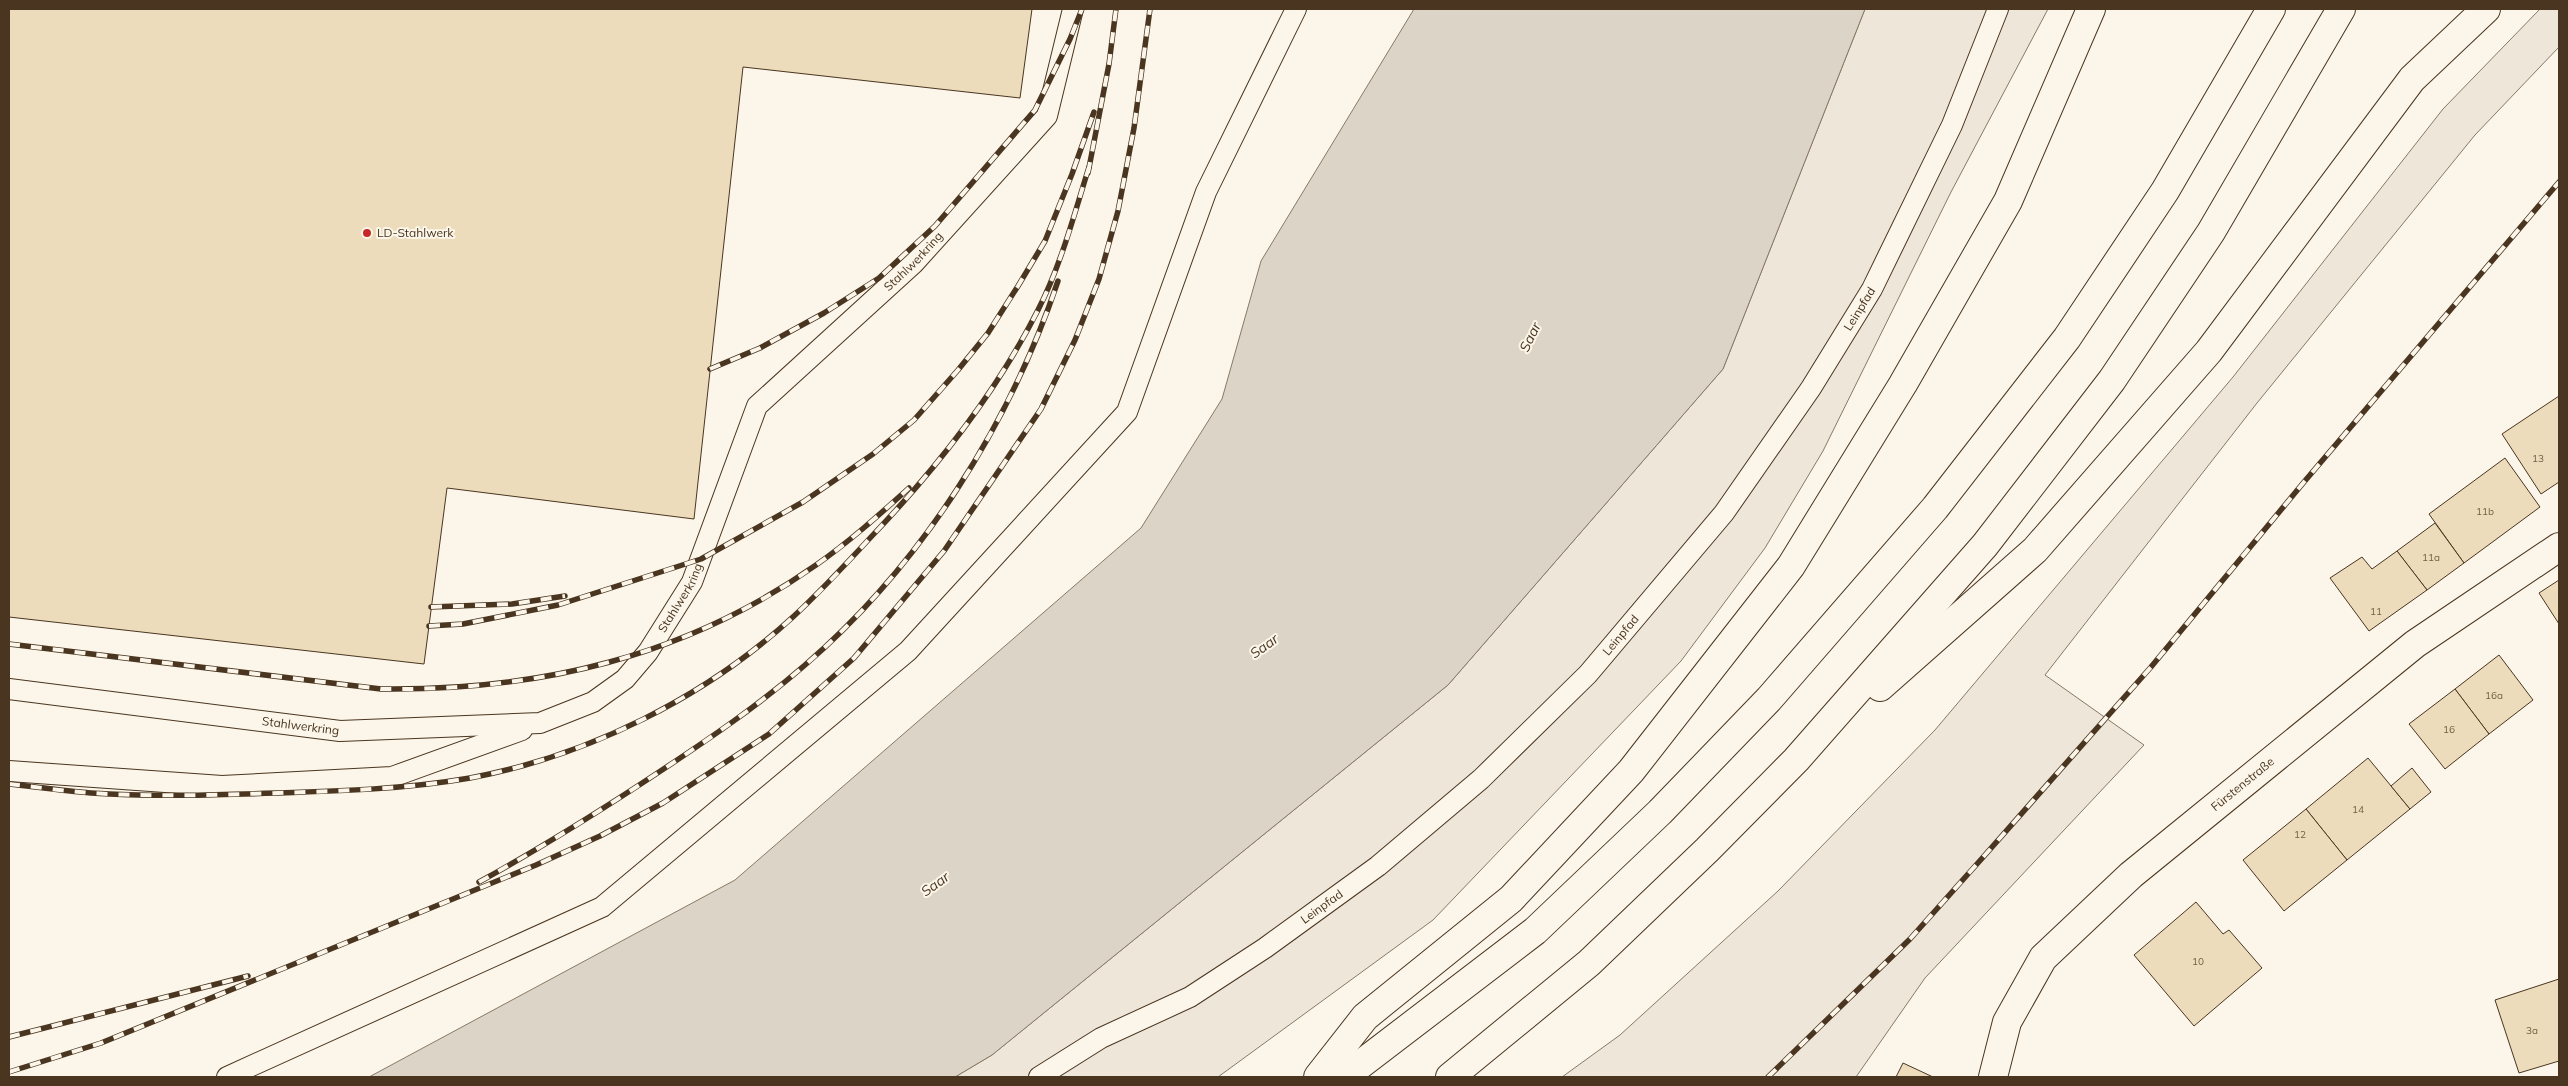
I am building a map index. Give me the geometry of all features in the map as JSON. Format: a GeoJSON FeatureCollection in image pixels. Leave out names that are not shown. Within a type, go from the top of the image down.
{"type":"FeatureCollection","features":[{"type":"Feature","properties":{"kind":"main road"},"geometry":{"type":"LineString","coordinates":[[1318,1077],[1365,1017],[1512,899],[1631,771],[1791,566],[1903,384],[2008,201],[2091,9]]}},
{"type":"Feature","properties":{"kind":"main road"},"geometry":{"type":"LineString","coordinates":[[1344,1077],[1535,930],[1660,812],[1768,699],[1929,516],[2072,330],[2165,191],[2271,9]]}},
{"type":"Feature","properties":{"kind":"main road"},"geometry":{"type":"LineString","coordinates":[[1796,760],[1985,545],[2112,380],[2211,232],[2341,9]]}},
{"type":"Feature","properties":{"kind":"main road"},"geometry":{"type":"LineString","coordinates":[[1450,1077],[1589,963],[1796,760],[2035,550],[2208,351],[2412,79],[2486,9]]}},
{"type":"Feature","properties":{"kind":"main road","name":"Fürstenstraße"},"geometry":{"type":"LineString","coordinates":[[1993,1077],[2008,1022],[2043,958],[2131,875],[2415,644],[2559,547]]}},
{"type":"Feature","properties":{"kind":"lane","name":"Stahlwerkring"},"geometry":{"type":"LineString","coordinates":[[9,689],[340,731],[540,723],[593,702],[625,679],[648,652],[692,582],[756,406],[914,263],[1047,116],[1072,9]]}},
{"type":"Feature","properties":{"kind":"lane"},"geometry":{"type":"LineString","coordinates":[[227,1077],[602,907],[908,651],[1128,412],[1206,192],[1296,9]]}},
{"type":"Feature","properties":{"kind":"lane","name":"Leinpfad"},"geometry":{"type":"LineString","coordinates":[[1039,1077],[1101,1038],[1190,997],[1297,925],[1378,866],[1481,779],[1588,674],[1724,514],[1811,388],[1867,297],[1952,125],[1998,9]]}},
{"type":"Feature","properties":{"kind":"lane"},"geometry":{"type":"LineString","coordinates":[[9,771],[222,786],[392,777],[540,723]]}},
{"type":"Feature","properties":{"kind":"shaded area"},"geometry":{"type":"Polygon","coordinates":[[[1865,9],[2048,9],[1951,192],[1823,451],[1765,548],[1681,661],[1433,920],[1218,1077],[955,1077],[992,1055],[1448,685],[1723,369],[1865,9]]]}},
{"type":"Feature","properties":{"kind":"shaded area"},"geometry":{"type":"Polygon","coordinates":[[[2540,9],[2559,9],[2559,47],[2475,135],[2257,403],[2045,675],[2144,745],[1925,978],[1856,1077],[1562,1077],[1620,1035],[1778,891],[1935,730],[2233,377],[2443,109],[2540,9]]]}},
{"type":"Feature","properties":{"kind":"water","name":"Saar"},"geometry":{"type":"Polygon","coordinates":[[[1414,9],[1865,9],[1723,369],[1448,685],[992,1055],[955,1077],[369,1077],[735,880],[1141,528],[1222,399],[1261,261],[1414,9]]]}},
{"type":"Feature","properties":{"kind":"building","name":"LD-Stahlwerk"},"geometry":{"type":"Polygon","coordinates":[[[9,9],[1032,9],[1020,98],[743,67],[694,519],[447,488],[424,664],[9,617],[9,9]]]}},
{"type":"Feature","properties":{"kind":"building"},"geometry":{"type":"Polygon","coordinates":[[[2559,396],[2559,482],[2541,494],[2502,434],[2559,396]]]}},
{"type":"Feature","properties":{"kind":"building"},"geometry":{"type":"Polygon","coordinates":[[[2505,458],[2540,507],[2464,563],[2429,514],[2505,458]]]}},
{"type":"Feature","properties":{"kind":"building"},"geometry":{"type":"Polygon","coordinates":[[[2435,523],[2464,563],[2427,590],[2397,551],[2435,523]]]}},
{"type":"Feature","properties":{"kind":"building"},"geometry":{"type":"Polygon","coordinates":[[[2397,551],[2427,590],[2369,631],[2330,578],[2362,557],[2372,569],[2397,551]]]}},
{"type":"Feature","properties":{"kind":"building"},"geometry":{"type":"Polygon","coordinates":[[[2559,580],[2559,624],[2539,593],[2559,580]]]}},
{"type":"Feature","properties":{"kind":"building"},"geometry":{"type":"Polygon","coordinates":[[[2499,655],[2533,700],[2489,734],[2455,689],[2499,655]]]}},
{"type":"Feature","properties":{"kind":"building"},"geometry":{"type":"Polygon","coordinates":[[[2455,689],[2489,734],[2445,769],[2409,724],[2455,689]]]}},
{"type":"Feature","properties":{"kind":"building"},"geometry":{"type":"Polygon","coordinates":[[[2368,758],[2410,809],[2347,860],[2306,809],[2368,758]]]}},
{"type":"Feature","properties":{"kind":"building"},"geometry":{"type":"Polygon","coordinates":[[[2412,768],[2431,792],[2410,809],[2391,786],[2412,768]]]}},
{"type":"Feature","properties":{"kind":"building"},"geometry":{"type":"Polygon","coordinates":[[[2306,809],[2347,860],[2284,911],[2243,860],[2306,809]]]}},
{"type":"Feature","properties":{"kind":"building"},"geometry":{"type":"Polygon","coordinates":[[[2196,902],[2223,934],[2229,930],[2262,968],[2194,1026],[2134,955],[2196,902]]]}},
{"type":"Feature","properties":{"kind":"building"},"geometry":{"type":"Polygon","coordinates":[[[2559,979],[2559,1061],[2519,1073],[2495,1000],[2559,979]]]}},
{"type":"Feature","properties":{"kind":"building"},"geometry":{"type":"Polygon","coordinates":[[[1903,1063],[1933,1077],[1896,1077],[1903,1063]]]}},
{"type":"Feature","properties":{"kind":"railway"},"geometry":{"type":"LineString","coordinates":[[710,369],[760,348],[824,313],[879,278],[935,226],[1035,110],[1070,39],[1082,9]]}},
{"type":"Feature","properties":{"kind":"railway"},"geometry":{"type":"LineString","coordinates":[[1088,173],[1109,64],[1116,9]]}},
{"type":"Feature","properties":{"kind":"railway"},"geometry":{"type":"LineString","coordinates":[[9,1072],[101,1043],[536,865],[600,836],[663,803],[769,734],[854,658],[944,551],[1041,409],[1075,340],[1099,279],[1118,211],[1134,128],[1150,9]]}},
{"type":"Feature","properties":{"kind":"railway"},"geometry":{"type":"LineString","coordinates":[[429,626],[463,624],[558,605],[701,559],[803,502],[873,454],[914,420],[988,333],[1045,241],[1094,112]]}},
{"type":"Feature","properties":{"kind":"railway"},"geometry":{"type":"LineString","coordinates":[[9,784],[91,793],[184,795],[350,790],[446,782],[514,768],[558,755],[643,719],[684,697],[760,645],[804,607],[895,511],[941,458],[984,401],[1038,310],[1060,258],[1089,167]]}},
{"type":"Feature","properties":{"kind":"railway"},"geometry":{"type":"LineString","coordinates":[[1768,1077],[1910,939],[1985,855],[2151,667],[2304,482],[2559,182]]}},
{"type":"Feature","properties":{"kind":"railway"},"geometry":{"type":"LineString","coordinates":[[479,882],[592,815],[715,734],[788,680],[847,626],[887,583],[923,538],[957,490],[987,440],[1014,388],[1038,335],[1058,281]]}},
{"type":"Feature","properties":{"kind":"railway"},"geometry":{"type":"LineString","coordinates":[[9,644],[381,689],[440,688],[554,675],[609,662],[662,645],[715,623],[766,597],[840,547],[909,488]]}},
{"type":"Feature","properties":{"kind":"railway"},"geometry":{"type":"LineString","coordinates":[[431,607],[512,604],[565,596]]}},
{"type":"Feature","properties":{"kind":"railway"},"geometry":{"type":"LineString","coordinates":[[9,1037],[248,976]]}},
{"type":"Feature","properties":{"kind":"place","name":"LD-Stahlwerk"},"geometry":{"type":"Point","coordinates":[367,233]}}]}
